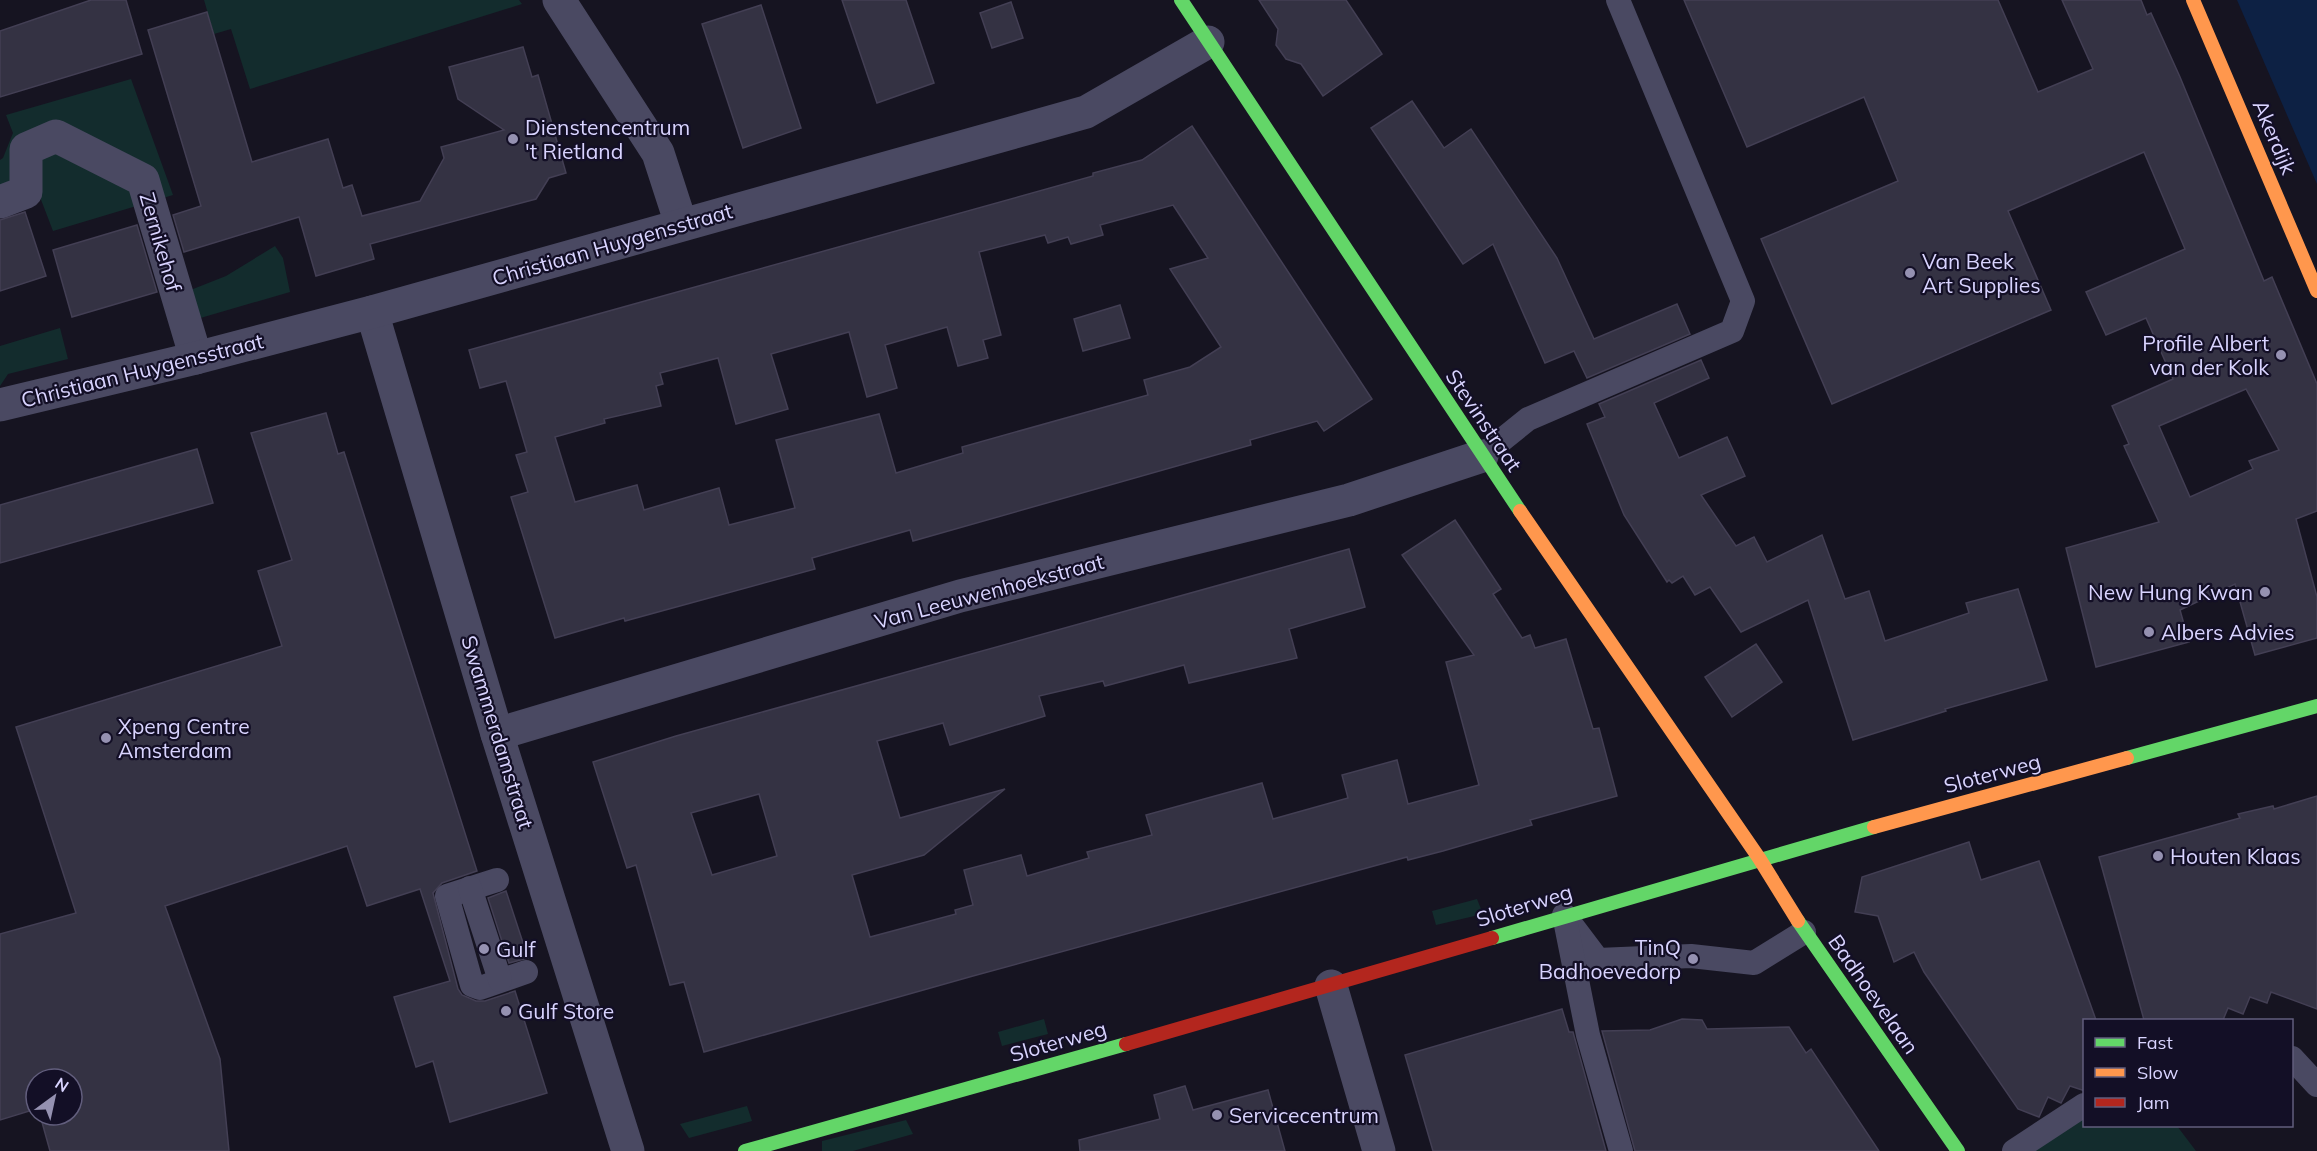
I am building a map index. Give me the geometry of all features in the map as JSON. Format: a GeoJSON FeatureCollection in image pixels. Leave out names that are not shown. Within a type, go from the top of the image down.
{"type":"FeatureCollection","features":[{"type":"Feature","properties":{"kind":"street"},"geometry":{"type":"LineString","coordinates":[[560,0],[658,153],[681,225]]}},
{"type":"Feature","properties":{"kind":"street","name":"Stevinstraat"},"geometry":{"type":"LineString","coordinates":[[1181,0],[1482,456],[1759,858]]}},
{"type":"Feature","properties":{"kind":"street","name":"Akerdijk"},"geometry":{"type":"LineString","coordinates":[[2193,0],[2317,291]]}},
{"type":"Feature","properties":{"kind":"street","name":"Christiaan Huygensstraat"},"geometry":{"type":"LineString","coordinates":[[0,405],[196,358],[372,312],[1086,112],[1208,42]]}},
{"type":"Feature","properties":{"kind":"street","name":"Zernikehof"},"geometry":{"type":"LineString","coordinates":[[0,202],[26,192],[26,149],[56,136],[143,180],[196,358]]}},
{"type":"Feature","properties":{"kind":"street","name":"Swammerdamstraat"},"geometry":{"type":"LineString","coordinates":[[372,312],[497,734],[628,1151]]}},
{"type":"Feature","properties":{"kind":"street","name":"Van Leeuwenhoekstraat"},"geometry":{"type":"LineString","coordinates":[[497,734],[960,596],[1349,500],[1482,456]]}},
{"type":"Feature","properties":{"kind":"street","name":"Sloterweg"},"geometry":{"type":"LineString","coordinates":[[761,1149],[1331,986],[1759,858],[2317,706]]}},
{"type":"Feature","properties":{"kind":"street","name":"Badhoevelaan"},"geometry":{"type":"LineString","coordinates":[[1759,858],[1804,932],[1958,1151]]}},
{"type":"Feature","properties":{"kind":"street"},"geometry":{"type":"LineString","coordinates":[[1331,986],[1379,1151]]}},
{"type":"Feature","properties":{"kind":"lane"},"geometry":{"type":"LineString","coordinates":[[1482,456],[1528,419],[1732,331],[1743,301],[1618,0]]}},
{"type":"Feature","properties":{"kind":"lane"},"geometry":{"type":"LineString","coordinates":[[496,880],[470,888],[500,980],[526,972]]}},
{"type":"Feature","properties":{"kind":"lane"},"geometry":{"type":"LineString","coordinates":[[1564,915],[1598,960],[1691,956],[1754,963],[1804,932]]}},
{"type":"Feature","properties":{"kind":"lane"},"geometry":{"type":"LineString","coordinates":[[1564,915],[1588,1035],[1621,1151]]}},
{"type":"Feature","properties":{"kind":"lane"},"geometry":{"type":"LineString","coordinates":[[2293,1059],[2317,1086]]}},
{"type":"Feature","properties":{"kind":"lane"},"geometry":{"type":"LineString","coordinates":[[2014,1151],[2083,1105]]}},
{"type":"Feature","properties":{"kind":"green space"},"geometry":{"type":"Polygon","coordinates":[[[204,0],[519,0],[522,4],[250,89],[231,29],[214,34],[204,0]]]}},
{"type":"Feature","properties":{"kind":"green space"},"geometry":{"type":"Polygon","coordinates":[[[131,79],[173,195],[53,231],[35,184],[0,195],[0,160],[3,158],[13,133],[6,115],[131,79]]]}},
{"type":"Feature","properties":{"kind":"green space"},"geometry":{"type":"Polygon","coordinates":[[[275,246],[283,258],[290,292],[197,319],[188,291],[226,276],[275,246]]]}},
{"type":"Feature","properties":{"kind":"green space"},"geometry":{"type":"Polygon","coordinates":[[[60,328],[68,359],[8,374],[0,386],[0,346],[60,328]]]}},
{"type":"Feature","properties":{"kind":"green space"},"geometry":{"type":"Polygon","coordinates":[[[1477,899],[1483,914],[1436,925],[1432,911],[1477,899]]]}},
{"type":"Feature","properties":{"kind":"green space"},"geometry":{"type":"Polygon","coordinates":[[[1044,1019],[1048,1034],[1002,1046],[998,1032],[1044,1019]]]}},
{"type":"Feature","properties":{"kind":"green space"},"geometry":{"type":"Polygon","coordinates":[[[747,1106],[752,1121],[689,1138],[680,1124],[747,1106]]]}},
{"type":"Feature","properties":{"kind":"green space"},"geometry":{"type":"Polygon","coordinates":[[[2083,1116],[2083,1127],[2178,1127],[2196,1151],[2034,1151],[2083,1116]]]}},
{"type":"Feature","properties":{"kind":"green space"},"geometry":{"type":"Polygon","coordinates":[[[906,1120],[913,1134],[853,1151],[822,1151],[822,1141],[906,1120]]]}},
{"type":"Feature","properties":{"kind":"water"},"geometry":{"type":"Polygon","coordinates":[[[2237,0],[2317,0],[2317,184],[2237,0]]]}},
{"type":"Feature","properties":{"kind":"building"},"geometry":{"type":"Polygon","coordinates":[[[91,0],[126,0],[142,54],[0,97],[0,31],[91,0]]]}},
{"type":"Feature","properties":{"kind":"building"},"geometry":{"type":"Polygon","coordinates":[[[842,0],[906,0],[934,83],[877,103],[842,0]]]}},
{"type":"Feature","properties":{"kind":"building"},"geometry":{"type":"Polygon","coordinates":[[[1259,0],[1346,0],[1382,54],[1323,96],[1301,64],[1286,59],[1276,45],[1278,29],[1259,0]]]}},
{"type":"Feature","properties":{"kind":"building"},"geometry":{"type":"Polygon","coordinates":[[[1684,0],[1998,0],[2038,92],[2093,69],[2062,0],[2141,0],[2147,15],[2151,13],[2180,77],[2264,281],[2272,277],[2317,384],[2317,511],[2296,519],[2317,597],[2317,638],[2255,655],[2235,584],[2180,610],[2189,642],[2096,667],[2066,548],[2159,522],[2124,446],[2129,444],[2112,406],[2173,379],[2146,318],[2106,335],[2086,292],[2185,249],[2144,152],[2008,211],[2051,310],[1832,404],[1761,239],[1898,181],[1864,97],[1747,147],[1684,0]],[[2246,389],[2159,426],[2190,497],[2253,469],[2249,461],[2279,450],[2246,389]]]}},
{"type":"Feature","properties":{"kind":"building"},"geometry":{"type":"Polygon","coordinates":[[[1011,2],[1023,38],[992,48],[980,13],[1011,2]]]}},
{"type":"Feature","properties":{"kind":"building"},"geometry":{"type":"Polygon","coordinates":[[[761,5],[801,128],[743,148],[702,24],[761,5]]]}},
{"type":"Feature","properties":{"kind":"building"},"geometry":{"type":"Polygon","coordinates":[[[207,12],[252,162],[328,139],[343,188],[352,185],[362,216],[420,201],[444,158],[441,147],[504,130],[458,99],[449,67],[523,47],[532,77],[538,75],[566,173],[549,178],[536,199],[370,244],[374,259],[316,276],[299,217],[184,252],[173,215],[201,206],[148,30],[207,12]]]}},
{"type":"Feature","properties":{"kind":"building"},"geometry":{"type":"Polygon","coordinates":[[[1412,101],[1444,148],[1471,129],[1557,258],[1594,339],[1677,304],[1690,334],[1587,378],[1574,351],[1545,363],[1493,244],[1463,264],[1371,128],[1412,101]]]}},
{"type":"Feature","properties":{"kind":"building"},"geometry":{"type":"Polygon","coordinates":[[[1192,126],[1372,399],[1324,431],[1317,421],[1250,440],[1251,445],[913,541],[910,530],[812,558],[815,569],[555,638],[511,497],[528,492],[516,455],[527,452],[506,381],[480,388],[469,350],[1093,176],[1093,173],[1142,160],[1192,126]],[[1173,205],[1100,225],[1103,235],[1071,244],[1068,237],[1048,243],[1045,235],[979,252],[1001,335],[983,340],[988,358],[958,366],[947,327],[885,345],[897,388],[867,397],[849,332],[771,354],[788,409],[736,424],[718,358],[660,373],[663,384],[656,386],[661,406],[604,419],[605,423],[555,437],[575,502],[637,485],[644,510],[719,488],[729,525],[795,508],[776,440],[879,414],[896,473],[963,453],[962,447],[1148,395],[1144,380],[1190,367],[1221,347],[1170,269],[1208,258],[1173,205]]]}},
{"type":"Feature","properties":{"kind":"building"},"geometry":{"type":"Polygon","coordinates":[[[25,212],[46,276],[0,291],[0,220],[25,212]]]}},
{"type":"Feature","properties":{"kind":"building"},"geometry":{"type":"Polygon","coordinates":[[[137,225],[157,292],[72,317],[53,250],[137,225]]]}},
{"type":"Feature","properties":{"kind":"building"},"geometry":{"type":"Polygon","coordinates":[[[1120,305],[1130,338],[1083,351],[1074,319],[1120,305]]]}},
{"type":"Feature","properties":{"kind":"building"},"geometry":{"type":"Polygon","coordinates":[[[1701,360],[1709,378],[1654,403],[1679,458],[1727,437],[1745,476],[1701,495],[1736,546],[1754,537],[1767,562],[1822,535],[1845,599],[1869,591],[1885,641],[1969,613],[1966,603],[2018,589],[2047,680],[1945,709],[1946,711],[1853,740],[1808,600],[1741,632],[1710,587],[1695,595],[1683,576],[1672,583],[1669,580],[1667,582],[1624,515],[1587,424],[1605,417],[1599,404],[1701,360]]]}},
{"type":"Feature","properties":{"kind":"building"},"geometry":{"type":"Polygon","coordinates":[[[326,413],[338,454],[344,452],[477,871],[442,883],[433,893],[458,989],[462,995],[476,1001],[485,1001],[515,991],[547,1093],[450,1122],[433,1061],[416,1067],[394,997],[450,981],[420,889],[367,906],[347,846],[165,906],[220,1059],[229,1151],[50,1151],[43,1127],[84,1127],[84,1067],[24,1067],[24,1113],[0,1120],[0,934],[76,913],[16,727],[282,646],[258,571],[292,560],[251,433],[326,413]]]}},
{"type":"Feature","properties":{"kind":"building"},"geometry":{"type":"Polygon","coordinates":[[[197,449],[213,503],[0,563],[0,505],[197,449]]]}},
{"type":"Feature","properties":{"kind":"building"},"geometry":{"type":"Polygon","coordinates":[[[1455,520],[1501,589],[1493,594],[1522,638],[1530,635],[1535,648],[1566,639],[1593,729],[1599,728],[1617,796],[1530,820],[1532,825],[1443,851],[1408,860],[1407,857],[704,1052],[684,982],[670,985],[636,865],[627,868],[593,762],[676,736],[1349,549],[1365,607],[1289,629],[1297,658],[1189,683],[1184,665],[1105,686],[1103,681],[1039,696],[1045,716],[950,745],[943,723],[877,741],[900,818],[1005,789],[924,855],[852,875],[870,937],[956,914],[955,910],[973,905],[964,870],[1021,855],[1027,876],[1089,858],[1087,852],[1152,835],[1146,815],[1262,783],[1273,819],[1348,798],[1342,775],[1397,760],[1408,804],[1479,785],[1446,662],[1474,655],[1402,555],[1455,520]],[[759,794],[691,813],[712,875],[777,856],[759,794]]]}},
{"type":"Feature","properties":{"kind":"building"},"geometry":{"type":"Polygon","coordinates":[[[1756,644],[1782,682],[1732,717],[1705,677],[1756,644]]]}},
{"type":"Feature","properties":{"kind":"building"},"geometry":{"type":"Polygon","coordinates":[[[2317,796],[2317,1009],[2271,992],[2267,1003],[2250,997],[2243,1014],[2228,1008],[2223,1019],[2144,1019],[2099,857],[2240,818],[2238,814],[2273,806],[2274,809],[2317,796]]]}},
{"type":"Feature","properties":{"kind":"building"},"geometry":{"type":"Polygon","coordinates":[[[1969,842],[1981,880],[2039,861],[2096,1019],[2083,1019],[2083,1090],[2070,1086],[2061,1103],[2048,1097],[2039,1117],[2018,1109],[1924,972],[1914,952],[1894,962],[1878,916],[1855,912],[1862,877],[1969,842]]]}},
{"type":"Feature","properties":{"kind":"building"},"geometry":{"type":"Polygon","coordinates":[[[506,891],[528,958],[509,963],[488,898],[506,891]]]}},
{"type":"Feature","properties":{"kind":"building"},"geometry":{"type":"Polygon","coordinates":[[[1562,1009],[1569,1032],[1573,1032],[1606,1151],[1433,1151],[1405,1055],[1562,1009]]]}},
{"type":"Feature","properties":{"kind":"building"},"geometry":{"type":"Polygon","coordinates":[[[1682,1019],[1702,1020],[1707,1029],[1789,1027],[1806,1053],[1811,1049],[1879,1151],[1635,1151],[1602,1031],[1650,1030],[1682,1019]]]}},
{"type":"Feature","properties":{"kind":"building","name":"Servicecentrum"},"geometry":{"type":"Polygon","coordinates":[[[1185,1086],[1193,1110],[1268,1090],[1285,1151],[1080,1151],[1079,1140],[1160,1119],[1154,1095],[1185,1086]]]}},
{"type":"Feature","properties":{"kind":"traffic: fast"},"geometry":{"type":"LineString","coordinates":[[1181,0],[1520,511]]}},
{"type":"Feature","properties":{"kind":"traffic: fast"},"geometry":{"type":"LineString","coordinates":[[2127,758],[2317,706]]}},
{"type":"Feature","properties":{"kind":"traffic: fast"},"geometry":{"type":"LineString","coordinates":[[1492,938],[1874,827]]}},
{"type":"Feature","properties":{"kind":"traffic: fast"},"geometry":{"type":"LineString","coordinates":[[1798,921],[1958,1151]]}},
{"type":"Feature","properties":{"kind":"traffic: fast"},"geometry":{"type":"LineString","coordinates":[[745,1151],[1126,1044]]}},
{"type":"Feature","properties":{"kind":"traffic: slow"},"geometry":{"type":"LineString","coordinates":[[2193,0],[2317,291]]}},
{"type":"Feature","properties":{"kind":"traffic: slow"},"geometry":{"type":"LineString","coordinates":[[1520,511],[1759,858],[1798,921]]}},
{"type":"Feature","properties":{"kind":"traffic: slow"},"geometry":{"type":"LineString","coordinates":[[1874,827],[2127,758]]}},
{"type":"Feature","properties":{"kind":"traffic: jam"},"geometry":{"type":"LineString","coordinates":[[1126,1044],[1492,938]]}},
{"type":"Feature","properties":{"kind":"place","name":"Dienstencentrum 't Rietland"},"geometry":{"type":"Point","coordinates":[513,139]}},
{"type":"Feature","properties":{"kind":"place","name":"Van Beek Art Supplies"},"geometry":{"type":"Point","coordinates":[1910,273]}},
{"type":"Feature","properties":{"kind":"place","name":"Profile Albert van der Kolk"},"geometry":{"type":"Point","coordinates":[2281,355]}},
{"type":"Feature","properties":{"kind":"place","name":"New Hung Kwan"},"geometry":{"type":"Point","coordinates":[2265,592]}},
{"type":"Feature","properties":{"kind":"place","name":"Albers Advies"},"geometry":{"type":"Point","coordinates":[2149,632]}},
{"type":"Feature","properties":{"kind":"place","name":"Xpeng Centre Amsterdam"},"geometry":{"type":"Point","coordinates":[106,738]}},
{"type":"Feature","properties":{"kind":"place","name":"Houten Klaas"},"geometry":{"type":"Point","coordinates":[2158,856]}},
{"type":"Feature","properties":{"kind":"place","name":"Gulf"},"geometry":{"type":"Point","coordinates":[484,949]}},
{"type":"Feature","properties":{"kind":"place","name":"TinQ Badhoevedorp"},"geometry":{"type":"Point","coordinates":[1693,959]}},
{"type":"Feature","properties":{"kind":"place","name":"Gulf Store"},"geometry":{"type":"Point","coordinates":[506,1011]}},
{"type":"Feature","properties":{"kind":"place","name":"Servicecentrum"},"geometry":{"type":"Point","coordinates":[1217,1115]}}]}
